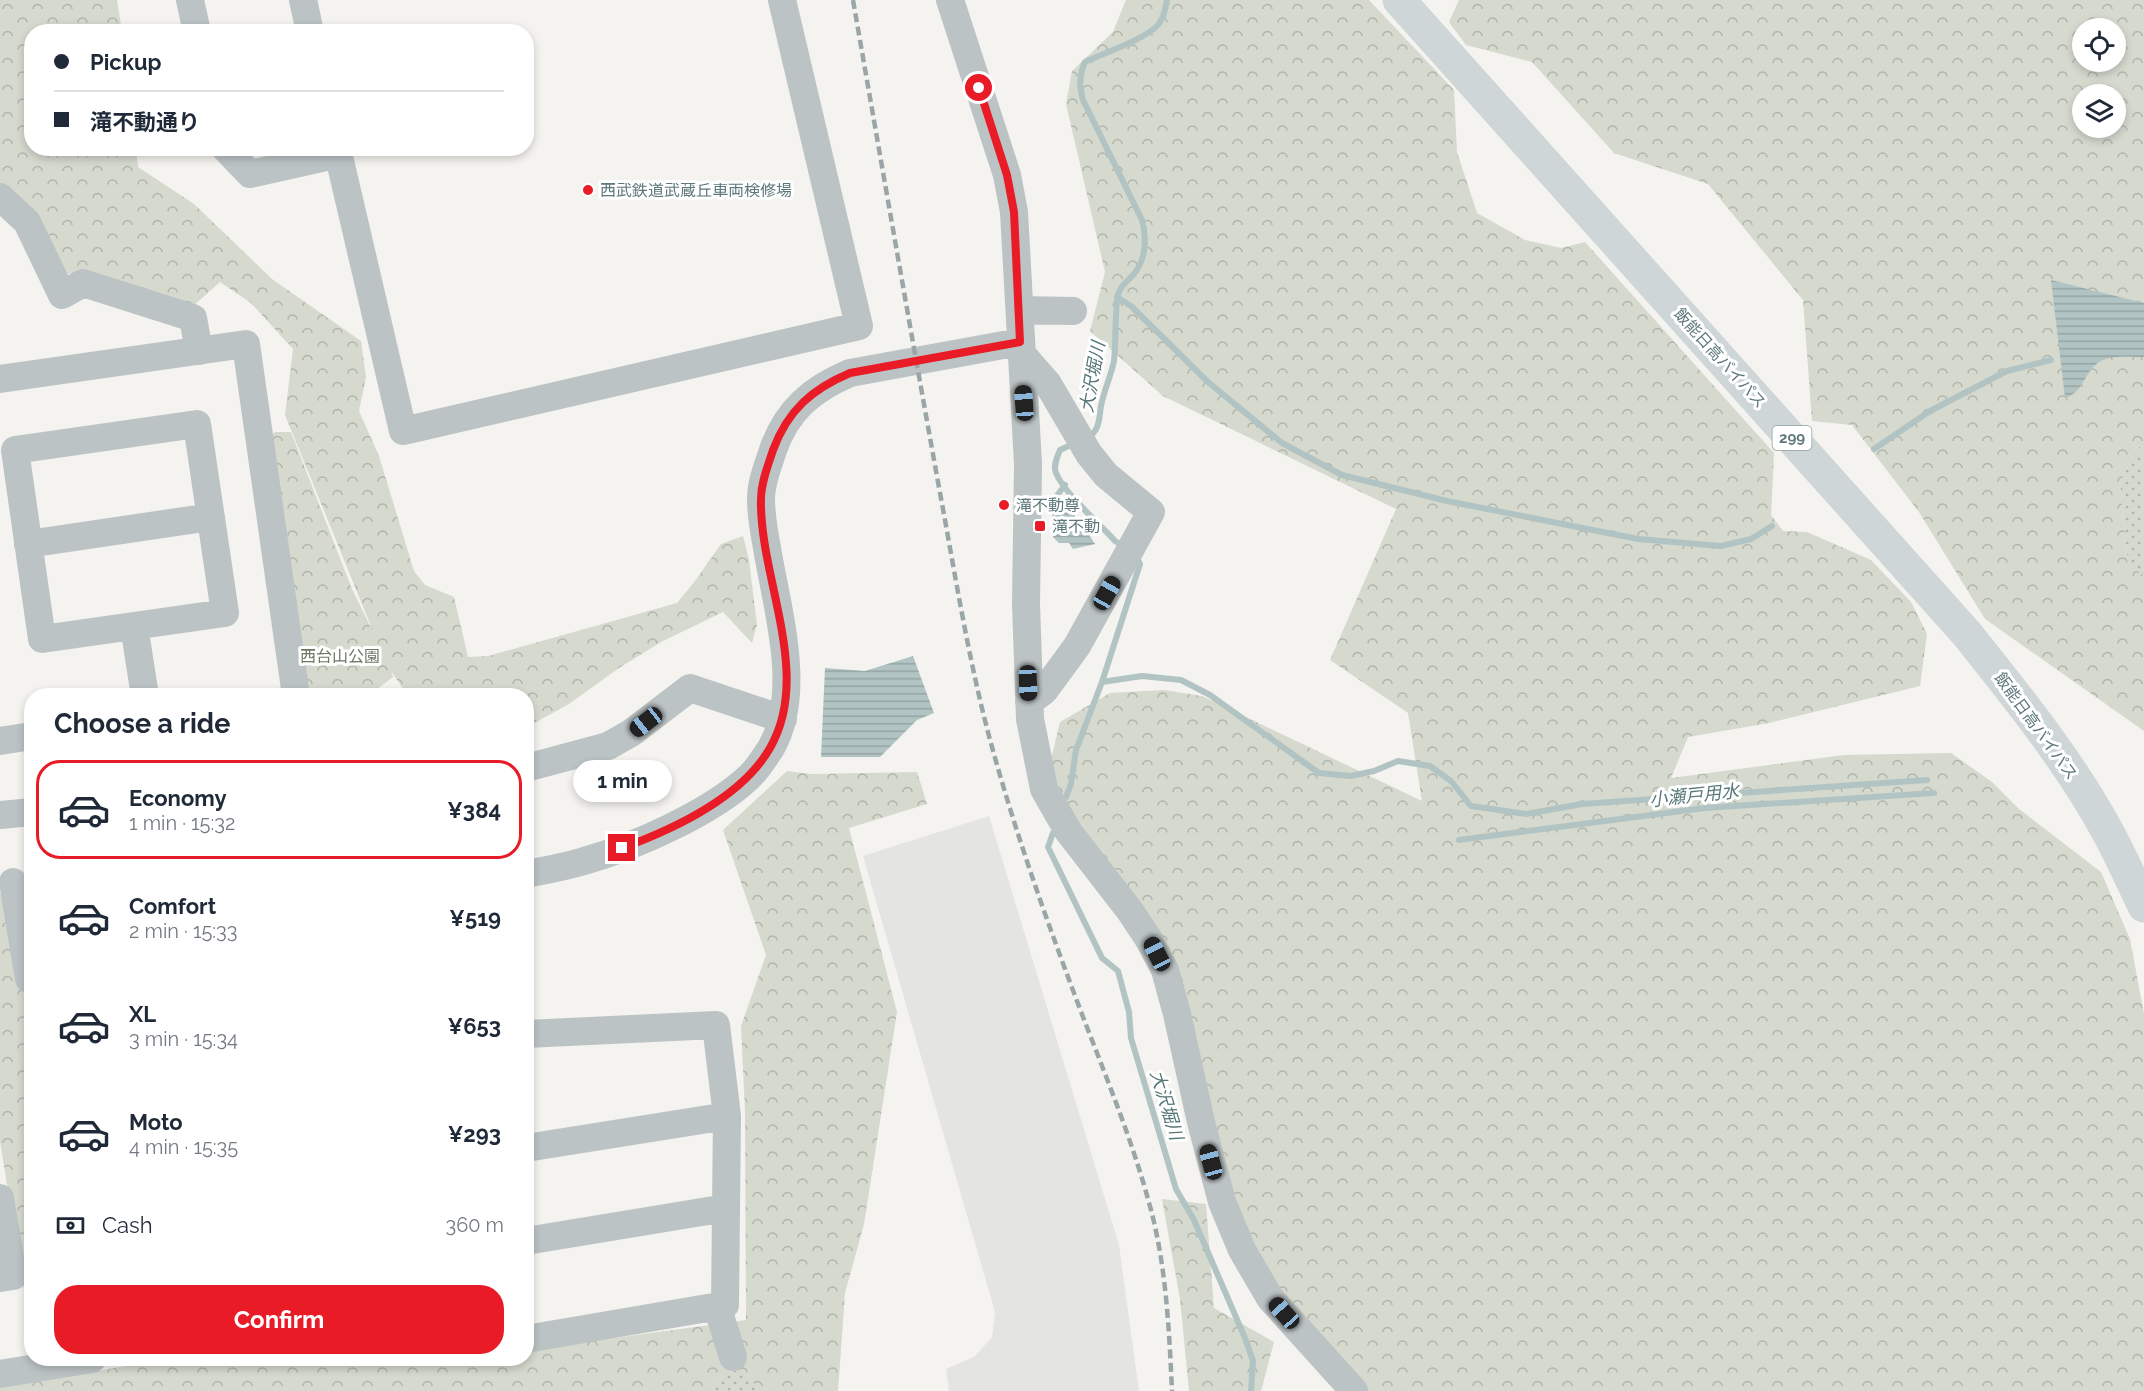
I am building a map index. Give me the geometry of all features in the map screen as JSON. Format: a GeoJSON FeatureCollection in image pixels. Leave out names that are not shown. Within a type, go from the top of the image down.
{"type":"FeatureCollection","features":[{"type":"Feature","properties":{"kind":"highway","name":"飯能日高バイパス"},"geometry":{"type":"LineString","coordinates":[[1400,0],[1966,633],[2020,700],[2070,772],[2110,836],[2144,906]]}},
{"type":"Feature","properties":{"kind":"street"},"geometry":{"type":"LineString","coordinates":[[190,0],[195,24]]}},
{"type":"Feature","properties":{"kind":"street"},"geometry":{"type":"LineString","coordinates":[[303,0],[308,24]]}},
{"type":"Feature","properties":{"kind":"street"},"geometry":{"type":"LineString","coordinates":[[339,156],[403,430],[859,326],[782,0]]}},
{"type":"Feature","properties":{"kind":"street"},"geometry":{"type":"LineString","coordinates":[[950,0],[1007,175],[1014,212],[1028,464],[1025,566],[1029,702],[1030,719],[1044,789],[1068,831],[1130,911],[1165,970],[1178,1014],[1201,1122],[1219,1190],[1242,1250],[1270,1298],[1354,1391]]}},
{"type":"Feature","properties":{"kind":"street"},"geometry":{"type":"LineString","coordinates":[[233,156],[250,174],[319,156]]}},
{"type":"Feature","properties":{"kind":"street"},"geometry":{"type":"LineString","coordinates":[[0,197],[27,222],[62,295],[83,283],[193,318],[199,351]]}},
{"type":"Feature","properties":{"kind":"street"},"geometry":{"type":"LineString","coordinates":[[1020,310],[1073,311]]}},
{"type":"Feature","properties":{"kind":"street"},"geometry":{"type":"LineString","coordinates":[[0,379],[246,344],[295,688]]}},
{"type":"Feature","properties":{"kind":"street"},"geometry":{"type":"LineString","coordinates":[[1020,348],[1048,384],[1076,428],[1089,454],[1107,475],[1151,512],[1077,646],[1044,691],[1029,702]]}},
{"type":"Feature","properties":{"kind":"street"},"geometry":{"type":"LineString","coordinates":[[534,872],[584,861],[641,841],[701,812],[750,777],[771,748],[783,720],[786,693],[785,656],[761,498],[766,470],[778,438],[790,416],[826,383],[850,373],[1020,348]]}},
{"type":"Feature","properties":{"kind":"street"},"geometry":{"type":"LineString","coordinates":[[197,424],[225,613],[42,639],[28,544],[15,450],[197,424]]}},
{"type":"Feature","properties":{"kind":"street"},"geometry":{"type":"LineString","coordinates":[[28,544],[211,517]]}},
{"type":"Feature","properties":{"kind":"street"},"geometry":{"type":"LineString","coordinates":[[134,626],[144,688]]}},
{"type":"Feature","properties":{"kind":"street"},"geometry":{"type":"LineString","coordinates":[[534,766],[608,746],[631,733],[690,688],[783,720]]}},
{"type":"Feature","properties":{"kind":"street"},"geometry":{"type":"LineString","coordinates":[[0,741],[24,737]]}},
{"type":"Feature","properties":{"kind":"street"},"geometry":{"type":"LineString","coordinates":[[1,807],[24,811]]}},
{"type":"Feature","properties":{"kind":"street"},"geometry":{"type":"LineString","coordinates":[[15,883],[24,945]]}},
{"type":"Feature","properties":{"kind":"street"},"geometry":{"type":"LineString","coordinates":[[534,1034],[716,1025],[727,1116],[725,1305],[534,1338]]}},
{"type":"Feature","properties":{"kind":"street"},"geometry":{"type":"LineString","coordinates":[[534,1147],[727,1116]]}},
{"type":"Feature","properties":{"kind":"street"},"geometry":{"type":"LineString","coordinates":[[0,1198],[13,1275],[0,1278]]}},
{"type":"Feature","properties":{"kind":"street"},"geometry":{"type":"LineString","coordinates":[[534,1240],[726,1208]]}},
{"type":"Feature","properties":{"kind":"street"},"geometry":{"type":"LineString","coordinates":[[717,1306],[733,1357]]}},
{"type":"Feature","properties":{"kind":"street"},"geometry":{"type":"LineString","coordinates":[[0,1374],[49,1366]]}},
{"type":"Feature","properties":{"kind":"shaded area"},"geometry":{"type":"Polygon","coordinates":[[[2051,280],[2144,303],[2144,357],[2116,357],[2101,361],[2095,365],[2076,391],[2065,398],[2051,280]]]}},
{"type":"Feature","properties":{"kind":"shaded area"},"geometry":{"type":"Polygon","coordinates":[[[1052,497],[1064,505],[1066,512],[1075,514],[1075,519],[1067,524],[1069,527],[1084,527],[1095,544],[1073,549],[1069,543],[1059,543],[1053,537],[1052,497]]]}},
{"type":"Feature","properties":{"kind":"shaded area"},"geometry":{"type":"Polygon","coordinates":[[[913,656],[934,713],[917,720],[880,757],[821,757],[825,668],[865,671],[913,656]]]}},
{"type":"Feature","properties":{"kind":"shaded area"},"geometry":{"type":"Polygon","coordinates":[[[989,816],[1119,1245],[1139,1391],[949,1391],[946,1369],[974,1357],[992,1337],[995,1312],[863,856],[989,816]]]}},
{"type":"Feature","properties":{"kind":"green space","name":"西台山公園"},"geometry":{"type":"Polygon","coordinates":[[[0,0],[117,0],[121,24],[24,24],[24,156],[137,156],[138,167],[194,204],[272,279],[361,341],[366,377],[359,411],[379,456],[414,571],[425,585],[454,597],[468,657],[488,656],[677,603],[721,544],[743,536],[749,560],[757,625],[752,643],[723,612],[661,642],[619,668],[569,704],[534,723],[534,688],[403,688],[391,671],[393,677],[379,688],[305,688],[268,439],[275,432],[291,432],[352,589],[375,636],[285,415],[293,349],[251,303],[220,282],[192,307],[92,272],[64,274],[0,186],[0,0]]]}},
{"type":"Feature","properties":{"kind":"green space"},"geometry":{"type":"Polygon","coordinates":[[[1126,0],[1369,0],[1454,90],[1457,152],[1477,213],[1525,240],[1561,248],[1585,242],[1774,453],[1771,515],[1783,531],[1807,532],[1871,560],[1911,602],[1927,634],[1920,686],[1769,723],[1688,737],[1671,778],[1844,755],[1951,753],[1992,782],[2019,809],[2101,872],[2130,939],[2144,1014],[2144,1391],[1354,1391],[1242,1250],[1177,1014],[1044,789],[1060,722],[1110,693],[1164,690],[1202,696],[1422,801],[1408,713],[1330,660],[1396,509],[1163,396],[1090,331],[1105,272],[1066,104],[1072,71],[1113,32],[1126,0]]]}},
{"type":"Feature","properties":{"kind":"green space"},"geometry":{"type":"Polygon","coordinates":[[[1459,0],[2144,0],[2144,446],[2136,448],[2120,484],[2128,563],[2144,576],[2144,731],[1985,619],[1919,512],[1852,425],[1812,421],[1803,300],[1708,184],[1614,153],[1532,62],[1466,45],[1449,22],[1459,0]]]}},
{"type":"Feature","properties":{"kind":"green space"},"geometry":{"type":"Polygon","coordinates":[[[2144,446],[2144,576],[2128,563],[2120,484],[2136,448],[2144,446]]]}},
{"type":"Feature","properties":{"kind":"green space"},"geometry":{"type":"Polygon","coordinates":[[[787,771],[811,774],[917,772],[927,804],[849,828],[897,1012],[864,1224],[845,1293],[838,1391],[758,1391],[745,1370],[725,1371],[712,1391],[0,1391],[0,1388],[126,1366],[534,1366],[534,1349],[746,1320],[745,1111],[741,1026],[766,955],[723,830],[787,771]]]}},
{"type":"Feature","properties":{"kind":"green space"},"geometry":{"type":"Polygon","coordinates":[[[0,893],[9,899],[24,994],[24,1290],[0,1141],[0,893]]]}},
{"type":"Feature","properties":{"kind":"green space"},"geometry":{"type":"Polygon","coordinates":[[[1162,1199],[1206,1204],[1214,1308],[1274,1342],[1261,1391],[1189,1391],[1180,1299],[1162,1199]]]}},
{"type":"Feature","properties":{"kind":"green space"},"geometry":{"type":"Polygon","coordinates":[[[745,1370],[758,1391],[712,1391],[725,1371],[745,1370]]]}},
{"type":"Feature","properties":{"kind":"waterway","name":"大沢堀川"},"geometry":{"type":"LineString","coordinates":[[1087,438],[1098,424],[1102,400],[1114,361],[1116,308],[1119,292],[1141,262],[1145,234],[1142,220],[1083,100],[1080,86],[1081,76],[1085,62],[1133,41],[1157,26],[1163,17],[1167,0]]}},
{"type":"Feature","properties":{"kind":"waterway"},"geometry":{"type":"LineString","coordinates":[[1117,297],[1131,306],[1208,382],[1282,443],[1342,475],[1447,501],[1638,539],[1721,546],[1751,539],[1772,526]]}},
{"type":"Feature","properties":{"kind":"waterway"},"geometry":{"type":"LineString","coordinates":[[1874,449],[1930,411],[2007,371],[2051,360]]}},
{"type":"Feature","properties":{"kind":"waterway","name":"大沢堀川"},"geometry":{"type":"LineString","coordinates":[[1075,443],[1060,450],[1055,464],[1056,473],[1074,499],[1115,541],[1123,546]]}},
{"type":"Feature","properties":{"kind":"waterway"},"geometry":{"type":"LineString","coordinates":[[1055,498],[1065,485]]}},
{"type":"Feature","properties":{"kind":"waterway","name":"大沢堀川"},"geometry":{"type":"LineString","coordinates":[[1066,797],[1071,784],[1076,750],[1102,682],[1140,564],[1136,556]]}},
{"type":"Feature","properties":{"kind":"waterway"},"geometry":{"type":"LineString","coordinates":[[1102,682],[1142,676],[1181,680],[1210,695],[1319,773],[1351,776],[1374,771],[1398,761],[1430,766],[1451,781],[1471,806],[1526,814],[1582,804],[1927,780]]}},
{"type":"Feature","properties":{"kind":"waterway","name":"小瀬戸用水"},"geometry":{"type":"LineString","coordinates":[[1459,840],[1705,808],[1934,793]]}},
{"type":"Feature","properties":{"kind":"waterway","name":"大沢堀川"},"geometry":{"type":"LineString","coordinates":[[1053,833],[1048,847],[1102,958],[1118,971],[1129,1012],[1131,1038],[1176,1189],[1194,1220],[1253,1361],[1251,1391]]}},
{"type":"Feature","properties":{"kind":"railway"},"geometry":{"type":"LineString","coordinates":[[853,0],[955,578],[981,705],[1031,874],[1125,1127],[1148,1199],[1163,1270],[1172,1391]]}},
{"type":"Feature","properties":{"kind":"place","name":"西武鉄道武蔵丘車両検修場"},"geometry":{"type":"Point","coordinates":[588,190]}},
{"type":"Feature","properties":{"kind":"place","name":"滝不動尊"},"geometry":{"type":"Point","coordinates":[1004,505]}},
{"type":"Feature","properties":{"kind":"place","name":"滝不動"},"geometry":{"type":"Point","coordinates":[1040,526]}},
{"type":"Feature","properties":{"kind":"route"},"geometry":{"type":"LineString","coordinates":[[622,848],[701,812],[750,777],[771,748],[783,720],[786,693],[785,656],[761,498],[766,470],[778,438],[790,416],[826,383],[850,373],[1020,342],[1014,212],[1007,175],[979,88]]}}]}
